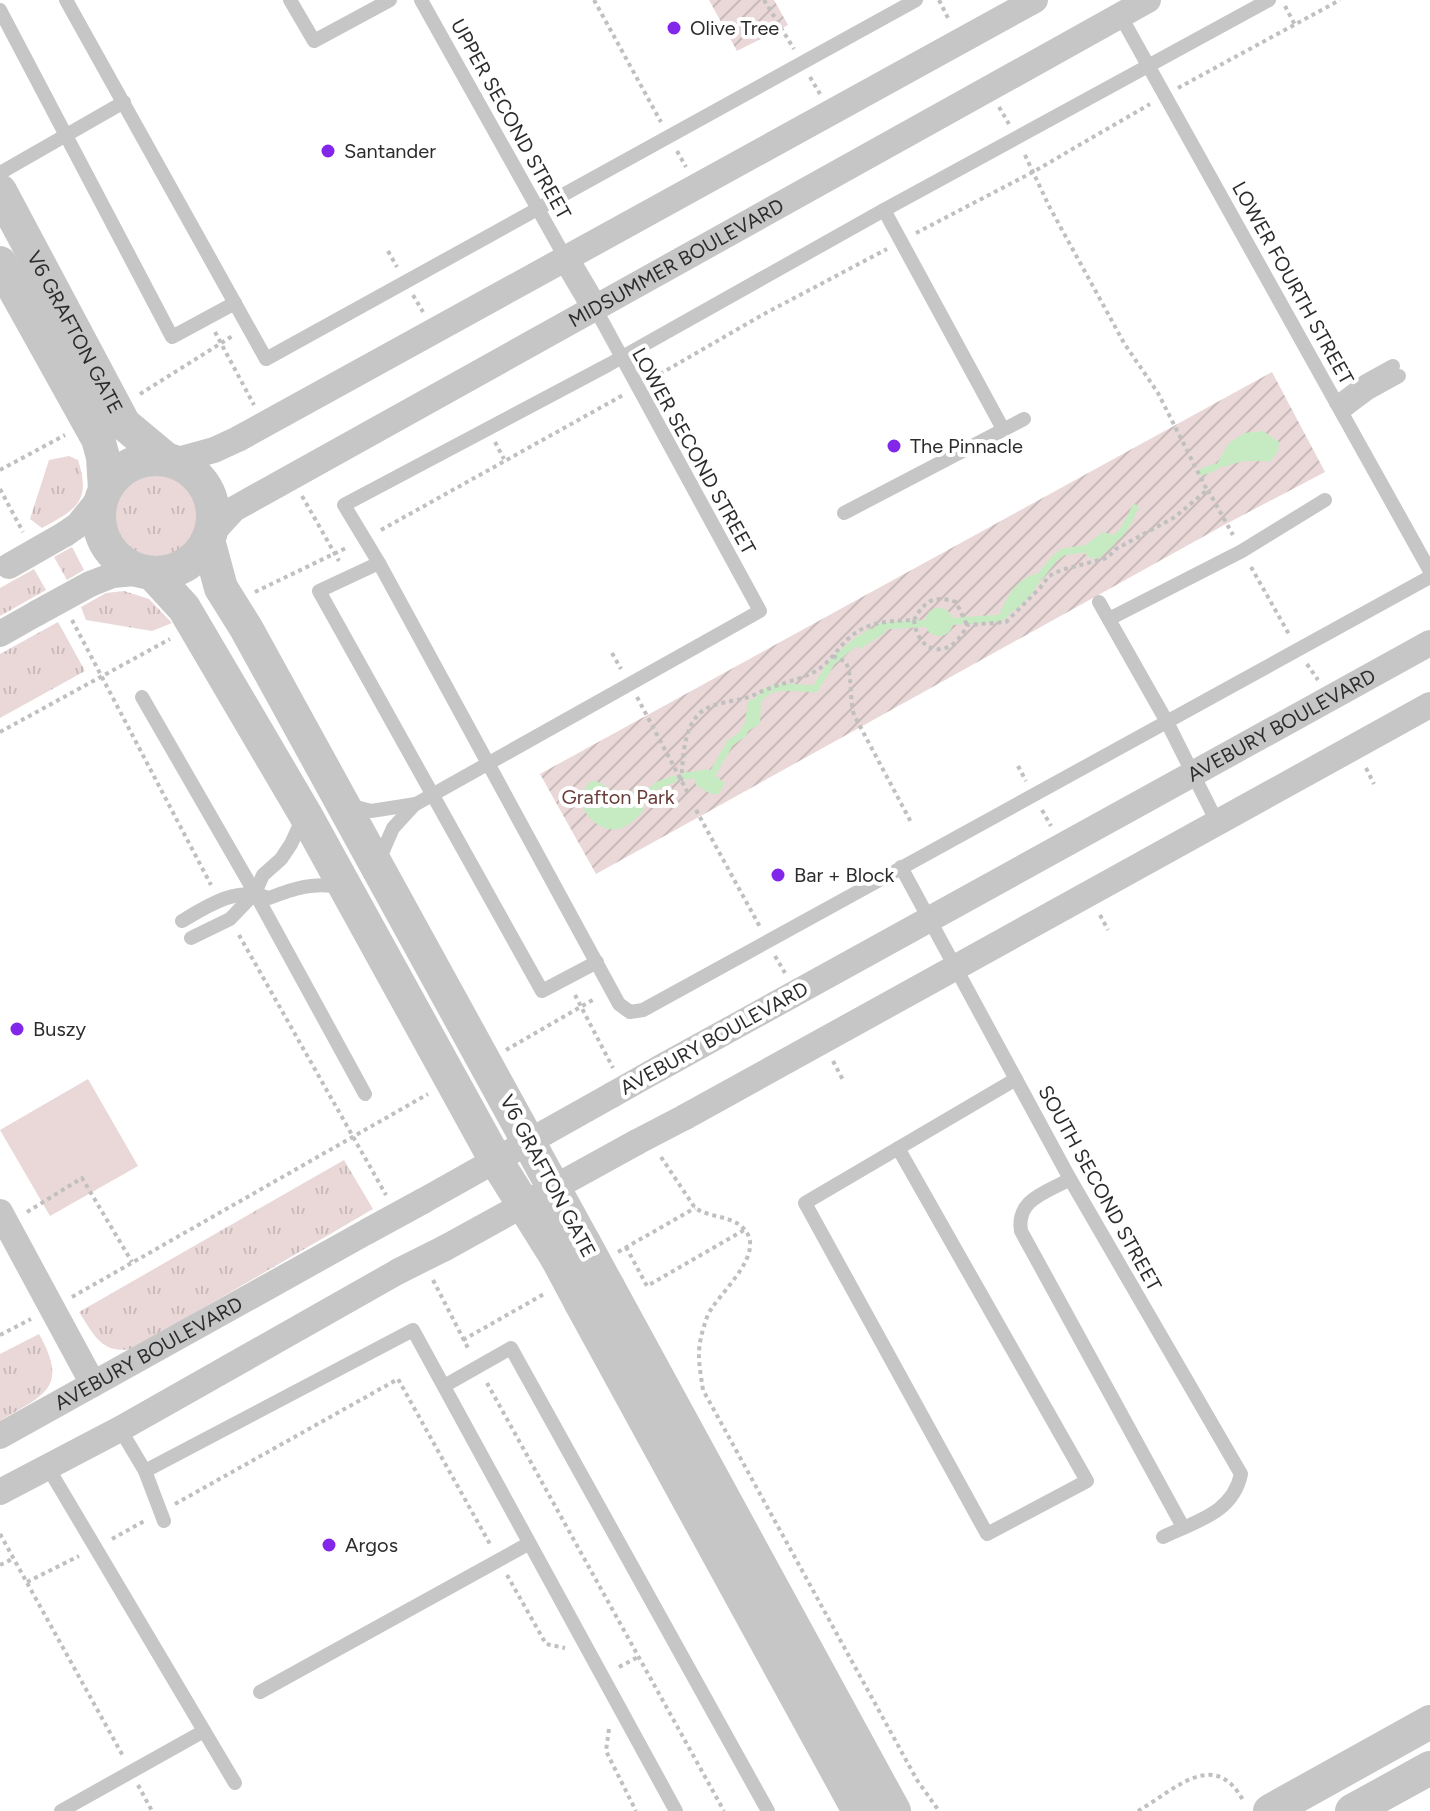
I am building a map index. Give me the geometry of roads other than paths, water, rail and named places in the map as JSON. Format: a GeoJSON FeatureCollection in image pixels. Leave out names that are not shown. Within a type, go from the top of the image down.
{"type":"FeatureCollection","features":[{"type":"Feature","properties":{"kind":"street"},"geometry":{"type":"LineString","coordinates":[[170,460],[214,450],[238,439],[1035,0]]}},
{"type":"Feature","properties":{"kind":"street","name":"MIDSUMMER BOULEVARD"},"geometry":{"type":"LineString","coordinates":[[209,537],[234,509],[1148,0]]}},
{"type":"Feature","properties":{"kind":"street","name":"V6 GRAFTON GATE"},"geometry":{"type":"LineString","coordinates":[[0,191],[124,424],[170,460]]}},
{"type":"Feature","properties":{"kind":"street"},"geometry":{"type":"LineString","coordinates":[[566,259],[595,308]]}},
{"type":"Feature","properties":{"kind":"street","name":"V6 GRAFTON GATE"},"geometry":{"type":"LineString","coordinates":[[0,263],[98,439],[103,457],[104,492]]}},
{"type":"Feature","properties":{"kind":"street"},"geometry":{"type":"LineString","coordinates":[[0,634],[90,584],[113,575],[164,572],[185,565],[209,537],[214,519],[208,490],[188,468],[170,460],[154,458],[130,465],[120,471],[78,525],[4,569]]}},
{"type":"Feature","properties":{"kind":"street"},"geometry":{"type":"LineString","coordinates":[[104,492],[99,514],[102,534],[112,552],[127,565],[149,572]]}},
{"type":"Feature","properties":{"kind":"street","name":"V6 GRAFTON GATE"},"geometry":{"type":"LineString","coordinates":[[209,537],[221,588],[555,1187],[570,1250],[894,1811]]}},
{"type":"Feature","properties":{"kind":"street","name":"V6 GRAFTON GATE"},"geometry":{"type":"LineString","coordinates":[[149,572],[184,608],[305,814],[495,1159],[524,1205],[570,1250]]}},
{"type":"Feature","properties":{"kind":"street","name":"AVEBURY BOULEVARD"},"geometry":{"type":"LineString","coordinates":[[0,1436],[423,1201],[615,1086],[658,1069],[1430,643]]}},
{"type":"Feature","properties":{"kind":"street"},"geometry":{"type":"LineString","coordinates":[[0,1492],[120,1429],[399,1271],[555,1187],[646,1144],[685,1117],[1430,705]]}},
{"type":"Feature","properties":{"kind":"street"},"geometry":{"type":"LineString","coordinates":[[3,1218],[93,1384]]}},
{"type":"Feature","properties":{"kind":"street","name":"V6 GRAFTON GATE"},"geometry":{"type":"LineString","coordinates":[[595,1295],[858,1809]]}},
{"type":"Feature","properties":{"kind":"street"},"geometry":{"type":"LineString","coordinates":[[1278,1806],[1430,1722]]}},
{"type":"Feature","properties":{"kind":"street"},"geometry":{"type":"LineString","coordinates":[[1352,1811],[1430,1768]]}},
{"type":"Feature","properties":{"kind":"lane"},"geometry":{"type":"LineString","coordinates":[[66,0],[266,359],[916,0]]}},
{"type":"Feature","properties":{"kind":"lane"},"geometry":{"type":"LineString","coordinates":[[290,0],[314,41],[390,0]]}},
{"type":"Feature","properties":{"kind":"lane","name":"UPPER SECOND STREET"},"geometry":{"type":"LineString","coordinates":[[421,0],[566,259]]}},
{"type":"Feature","properties":{"kind":"lane"},"geometry":{"type":"LineString","coordinates":[[1269,0],[620,358],[344,505],[379,563],[612,989],[624,1009],[630,1012],[643,1010],[1430,574]]}},
{"type":"Feature","properties":{"kind":"lane"},"geometry":{"type":"LineString","coordinates":[[0,10],[172,337],[235,303]]}},
{"type":"Feature","properties":{"kind":"lane","name":"LOWER FOURTH STREET"},"geometry":{"type":"LineString","coordinates":[[1120,15],[1430,574]]}},
{"type":"Feature","properties":{"kind":"lane"},"geometry":{"type":"LineString","coordinates":[[0,173],[124,102]]}},
{"type":"Feature","properties":{"kind":"lane"},"geometry":{"type":"LineString","coordinates":[[884,210],[1003,429]]}},
{"type":"Feature","properties":{"kind":"lane","name":"LOWER SECOND STREET"},"geometry":{"type":"LineString","coordinates":[[490,764],[760,611],[595,308]]}},
{"type":"Feature","properties":{"kind":"lane"},"geometry":{"type":"LineString","coordinates":[[1339,408],[1364,382],[1396,371]]}},
{"type":"Feature","properties":{"kind":"lane"},"geometry":{"type":"LineString","coordinates":[[844,513],[1024,419]]}},
{"type":"Feature","properties":{"kind":"lane"},"geometry":{"type":"LineString","coordinates":[[1109,619],[1242,551],[1325,500]]}},
{"type":"Feature","properties":{"kind":"lane"},"geometry":{"type":"LineString","coordinates":[[379,563],[319,591],[542,991],[597,962]]}},
{"type":"Feature","properties":{"kind":"lane"},"geometry":{"type":"LineString","coordinates":[[1099,602],[1167,722],[1217,822]]}},
{"type":"Feature","properties":{"kind":"lane"},"geometry":{"type":"LineString","coordinates":[[142,697],[255,893],[365,1094]]}},
{"type":"Feature","properties":{"kind":"lane"},"geometry":{"type":"LineString","coordinates":[[377,867],[393,828],[416,804],[490,764]]}},
{"type":"Feature","properties":{"kind":"lane"},"geometry":{"type":"LineString","coordinates":[[340,801],[371,811],[416,804]]}},
{"type":"Feature","properties":{"kind":"lane"},"geometry":{"type":"LineString","coordinates":[[191,938],[230,919],[255,893],[263,875],[281,859],[291,844],[305,814]]}},
{"type":"Feature","properties":{"kind":"lane","name":"SOUTH SECOND STREET"},"geometry":{"type":"LineString","coordinates":[[901,867],[1070,1179],[1241,1474],[1238,1490],[1227,1505],[1183,1527]]}},
{"type":"Feature","properties":{"kind":"lane"},"geometry":{"type":"LineString","coordinates":[[182,921],[218,899],[255,893],[269,898],[314,884],[346,887]]}},
{"type":"Feature","properties":{"kind":"lane"},"geometry":{"type":"LineString","coordinates":[[898,1148],[1087,1481],[987,1534],[805,1203],[898,1148],[1016,1079]]}},
{"type":"Feature","properties":{"kind":"lane"},"geometry":{"type":"LineString","coordinates":[[1070,1179],[1024,1206],[1019,1218],[1021,1231],[1183,1527],[1163,1537]]}},
{"type":"Feature","properties":{"kind":"lane"},"geometry":{"type":"LineString","coordinates":[[145,1471],[413,1330],[676,1811]]}},
{"type":"Feature","properties":{"kind":"lane"},"geometry":{"type":"LineString","coordinates":[[444,1386],[511,1348],[768,1811]]}},
{"type":"Feature","properties":{"kind":"lane"},"geometry":{"type":"LineString","coordinates":[[120,1429],[145,1471],[161,1517]]}},
{"type":"Feature","properties":{"kind":"lane"},"geometry":{"type":"LineString","coordinates":[[47,1466],[235,1783]]}},
{"type":"Feature","properties":{"kind":"lane"},"geometry":{"type":"LineString","coordinates":[[260,1692],[528,1544]]}},
{"type":"Feature","properties":{"kind":"lane"},"geometry":{"type":"LineString","coordinates":[[61,1811],[204,1731]]}},
{"type":"Feature","properties":{"kind":"waterway"},"geometry":{"type":"LineString","coordinates":[[1202,472],[1215,467]]}},
{"type":"Feature","properties":{"kind":"waterway"},"geometry":{"type":"LineString","coordinates":[[1110,541],[1122,532],[1135,508]]}},
{"type":"Feature","properties":{"kind":"waterway"},"geometry":{"type":"LineString","coordinates":[[1036,581],[1063,552],[1090,548]]}},
{"type":"Feature","properties":{"kind":"waterway"},"geometry":{"type":"LineString","coordinates":[[945,622],[1001,618],[1006,613]]}},
{"type":"Feature","properties":{"kind":"waterway"},"geometry":{"type":"LineString","coordinates":[[877,629],[932,623]]}},
{"type":"Feature","properties":{"kind":"waterway"},"geometry":{"type":"LineString","coordinates":[[754,708],[759,699],[772,689],[815,689],[832,662],[859,639]]}},
{"type":"Feature","properties":{"kind":"waterway"},"geometry":{"type":"LineString","coordinates":[[684,776],[713,773],[730,743],[743,734],[746,727]]}},
{"type":"Feature","properties":{"kind":"waterway"},"geometry":{"type":"LineString","coordinates":[[645,799],[656,786],[674,779]]}},
{"type":"Feature","properties":{"kind":"place","name":"Olive Tree"},"geometry":{"type":"Point","coordinates":[674,28]}},
{"type":"Feature","properties":{"kind":"place","name":"Santander"},"geometry":{"type":"Point","coordinates":[328,151]}},
{"type":"Feature","properties":{"kind":"place","name":"The Pinnacle"},"geometry":{"type":"Point","coordinates":[894,446]}},
{"type":"Feature","properties":{"kind":"place","name":"Bar + Block"},"geometry":{"type":"Point","coordinates":[778,875]}},
{"type":"Feature","properties":{"kind":"place","name":"Buszy"},"geometry":{"type":"Point","coordinates":[17,1029]}},
{"type":"Feature","properties":{"kind":"place","name":"Argos"},"geometry":{"type":"Point","coordinates":[329,1545]}},
{"type":"Feature","properties":{"kind":"park label","name":"Grafton Park"},"geometry":{"type":"Point","coordinates":[618,797]}}]}
